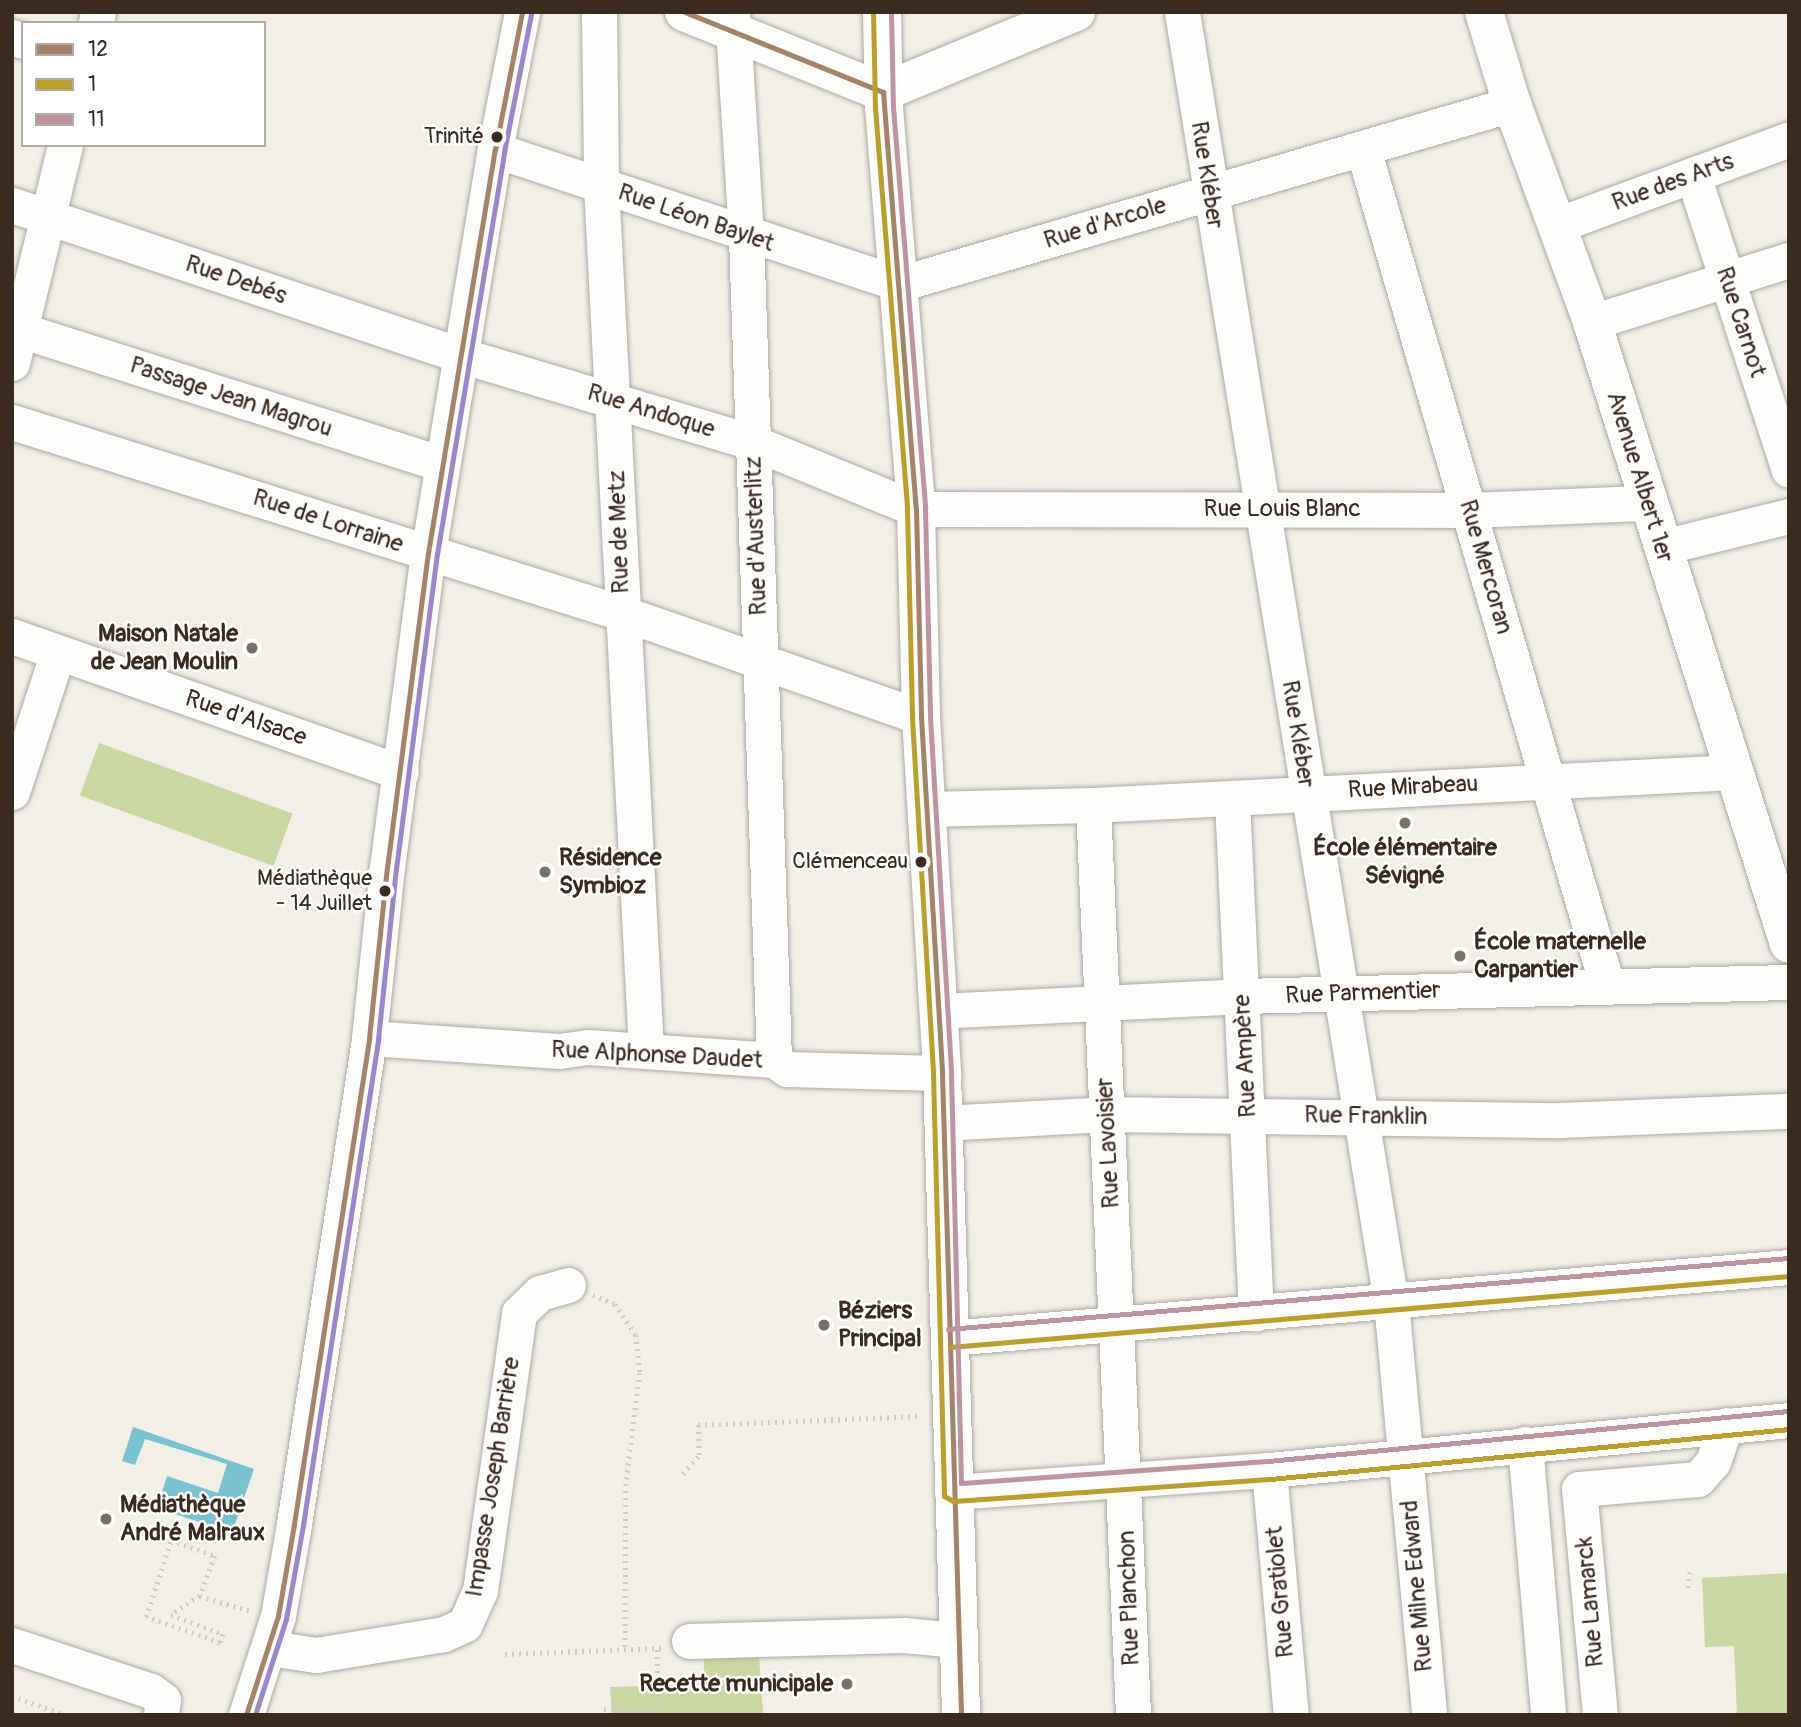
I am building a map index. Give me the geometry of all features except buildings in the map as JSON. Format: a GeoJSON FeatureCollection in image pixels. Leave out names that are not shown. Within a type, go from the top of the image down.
{"type":"FeatureCollection","features":[{"type":"Feature","properties":{"kind":"main road"},"geometry":{"type":"LineString","coordinates":[[684,12],[733,22],[883,92],[1076,12]]}},
{"type":"Feature","properties":{"kind":"main road"},"geometry":{"type":"LineString","coordinates":[[882,12],[883,92],[916,509],[921,718],[942,1073],[952,1492],[961,1715]]}},
{"type":"Feature","properties":{"kind":"main road","name":"Avenue Albert 1er"},"geometry":{"type":"LineString","coordinates":[[1484,12],[1512,104],[1592,322],[1789,944]]}},
{"type":"Feature","properties":{"kind":"street"},"geometry":{"type":"LineString","coordinates":[[246,1715],[274,1632],[369,1038],[428,553],[495,150],[522,12]]}},
{"type":"Feature","properties":{"kind":"street","name":"Rue de Metz"},"geometry":{"type":"LineString","coordinates":[[599,12],[601,186],[646,1051]]}},
{"type":"Feature","properties":{"kind":"street","name":"Rue Kléber"},"geometry":{"type":"LineString","coordinates":[[1182,12],[1209,193],[1263,509],[1391,1302],[1405,1457]]}},
{"type":"Feature","properties":{"kind":"street","name":"Rue d'Austerlitz"},"geometry":{"type":"LineString","coordinates":[[733,22],[746,236],[774,1060]]}},
{"type":"Feature","properties":{"kind":"street","name":"Rue d'Arcole"},"geometry":{"type":"LineString","coordinates":[[899,284],[1512,104]]}},
{"type":"Feature","properties":{"kind":"street","name":"Rue des Arts"},"geometry":{"type":"LineString","coordinates":[[1557,225],[1789,139]]}},
{"type":"Feature","properties":{"kind":"street"},"geometry":{"type":"LineString","coordinates":[[12,363],[64,147]]}},
{"type":"Feature","properties":{"kind":"street","name":"Rue Mercoran"},"geometry":{"type":"LineString","coordinates":[[1363,149],[1607,985]]}},
{"type":"Feature","properties":{"kind":"street","name":"Rue Léon Baylet"},"geometry":{"type":"LineString","coordinates":[[495,150],[746,236],[899,284]]}},
{"type":"Feature","properties":{"kind":"street","name":"Rue Carnot"},"geometry":{"type":"LineString","coordinates":[[1693,175],[1789,470]]}},
{"type":"Feature","properties":{"kind":"street","name":"Rue Debés"},"geometry":{"type":"LineString","coordinates":[[12,205],[460,355]]}},
{"type":"Feature","properties":{"kind":"street"},"geometry":{"type":"LineString","coordinates":[[1592,322],[1789,260]]}},
{"type":"Feature","properties":{"kind":"street","name":"Passage Jean Magrou"},"geometry":{"type":"LineString","coordinates":[[20,330],[442,464]]}},
{"type":"Feature","properties":{"kind":"street","name":"Rue Andoque"},"geometry":{"type":"LineString","coordinates":[[460,355],[752,442],[916,509]]}},
{"type":"Feature","properties":{"kind":"street","name":"Rue de Lorraine"},"geometry":{"type":"LineString","coordinates":[[12,422],[622,613],[921,718]]}},
{"type":"Feature","properties":{"kind":"street","name":"Rue Louis Blanc"},"geometry":{"type":"LineString","coordinates":[[916,509],[1470,510],[1648,503]]}},
{"type":"Feature","properties":{"kind":"street"},"geometry":{"type":"LineString","coordinates":[[1662,547],[1789,516]]}},
{"type":"Feature","properties":{"kind":"street","name":"Rue d'Alsace"},"geometry":{"type":"LineString","coordinates":[[12,636],[401,772]]}},
{"type":"Feature","properties":{"kind":"street"},"geometry":{"type":"LineString","coordinates":[[12,792],[58,652]]}},
{"type":"Feature","properties":{"kind":"street","name":"Rue Mirabeau"},"geometry":{"type":"LineString","coordinates":[[926,809],[1232,799],[1733,772]]}},
{"type":"Feature","properties":{"kind":"street","name":"Rue Ampère"},"geometry":{"type":"LineString","coordinates":[[1232,799],[1256,1313]]}},
{"type":"Feature","properties":{"kind":"street","name":"Rue Lavoisier"},"geometry":{"type":"LineString","coordinates":[[1093,805],[1124,1481]]}},
{"type":"Feature","properties":{"kind":"street","name":"Rue Parmentier"},"geometry":{"type":"LineString","coordinates":[[937,1011],[1242,996],[1789,982]]}},
{"type":"Feature","properties":{"kind":"street","name":"Rue Alphonse Daudet"},"geometry":{"type":"LineString","coordinates":[[369,1038],[559,1051],[588,1047],[774,1060],[787,1069],[942,1073]]}},
{"type":"Feature","properties":{"kind":"street","name":"Rue Franklin"},"geometry":{"type":"LineString","coordinates":[[943,1123],[1106,1114],[1248,1113],[1560,1120],[1789,1111]]}},
{"type":"Feature","properties":{"kind":"street"},"geometry":{"type":"LineString","coordinates":[[949,1338],[1789,1267]]}},
{"type":"Feature","properties":{"kind":"street","name":"Impasse Joseph Barrière"},"geometry":{"type":"LineString","coordinates":[[274,1632],[316,1655],[444,1634],[465,1624],[480,1591],[519,1313],[540,1293],[568,1285]]}},
{"type":"Feature","properties":{"kind":"street"},"geometry":{"type":"LineString","coordinates":[[952,1492],[1269,1470],[1789,1420]]}},
{"type":"Feature","properties":{"kind":"street"},"geometry":{"type":"LineString","coordinates":[[1529,1495],[1698,1479],[1713,1462],[1726,1425]]}},
{"type":"Feature","properties":{"kind":"street"},"geometry":{"type":"LineString","coordinates":[[1525,1444],[1548,1715]]}},
{"type":"Feature","properties":{"kind":"street","name":"Rue Milne Edward"},"geometry":{"type":"LineString","coordinates":[[1405,1457],[1429,1715]]}},
{"type":"Feature","properties":{"kind":"street","name":"Rue Gratiolet"},"geometry":{"type":"LineString","coordinates":[[1269,1470],[1291,1715]]}},
{"type":"Feature","properties":{"kind":"street","name":"Rue Planchon"},"geometry":{"type":"LineString","coordinates":[[1124,1481],[1133,1715]]}},
{"type":"Feature","properties":{"kind":"street","name":"Rue Lamarck"},"geometry":{"type":"LineString","coordinates":[[1580,1489],[1600,1715]]}},
{"type":"Feature","properties":{"kind":"street"},"geometry":{"type":"LineString","coordinates":[[673,1645],[903,1635],[958,1640]]}},
{"type":"Feature","properties":{"kind":"street"},"geometry":{"type":"LineString","coordinates":[[12,1645],[151,1691],[162,1707]]}},
{"type":"Feature","properties":{"kind":"path"},"geometry":{"type":"LineString","coordinates":[[568,1285],[615,1304],[636,1335],[639,1373],[626,1484],[625,1650]]}},
{"type":"Feature","properties":{"kind":"path"},"geometry":{"type":"LineString","coordinates":[[683,1474],[699,1455],[698,1425],[887,1419],[950,1414]]}},
{"type":"Feature","properties":{"kind":"path"},"geometry":{"type":"LineString","coordinates":[[171,1540],[215,1556],[200,1596],[171,1615],[223,1634],[220,1643],[146,1617],[171,1540],[176,1525]]}},
{"type":"Feature","properties":{"kind":"path"},"geometry":{"type":"LineString","coordinates":[[1688,1588],[1690,1570]]}},
{"type":"Feature","properties":{"kind":"path"},"geometry":{"type":"LineString","coordinates":[[200,1596],[274,1632]]}},
{"type":"Feature","properties":{"kind":"path"},"geometry":{"type":"LineString","coordinates":[[505,1654],[625,1650],[673,1645],[657,1713],[604,1709]]}},
{"type":"Feature","properties":{"kind":"path"},"geometry":{"type":"LineString","coordinates":[[12,1696],[66,1715]]}},
{"type":"Feature","properties":{"kind":"green space"},"geometry":{"type":"Polygon","coordinates":[[[99,743],[293,813],[273,866],[80,796],[99,743]]]}},
{"type":"Feature","properties":{"kind":"green space"},"geometry":{"type":"Polygon","coordinates":[[[1789,1573],[1789,1715],[1737,1715],[1734,1646],[1705,1647],[1702,1578],[1789,1573]]]}},
{"type":"Feature","properties":{"kind":"green space"},"geometry":{"type":"Polygon","coordinates":[[[759,1656],[763,1715],[612,1715],[610,1687],[704,1684],[704,1658],[759,1656]]]}},
{"type":"Feature","properties":{"kind":"water"},"geometry":{"type":"Polygon","coordinates":[[[133,1427],[254,1469],[232,1533],[157,1508],[167,1476],[218,1493],[227,1464],[145,1439],[135,1465],[122,1461],[133,1427]]]}},
{"type":"Feature","properties":{"kind":"transit line","name":"12"},"geometry":{"type":"LineString","coordinates":[[246,1715],[278,1616],[294,1524],[369,1038],[387,868],[428,553],[495,150],[522,12]]}},
{"type":"Feature","properties":{"kind":"transit line","name":"12"},"geometry":{"type":"LineString","coordinates":[[685,12],[883,92]]}},
{"type":"Feature","properties":{"kind":"transit line","name":"1"},"geometry":{"type":"LineString","coordinates":[[873,12],[875,108],[907,509],[912,718],[933,1073],[944,1496],[953,1501],[1270,1479],[1789,1429]]}},
{"type":"Feature","properties":{"kind":"transit line","name":"11"},"geometry":{"type":"LineString","coordinates":[[891,12],[893,107],[925,509],[930,717],[951,1073],[961,1483],[1268,1461],[1788,1411]]}},
{"type":"Feature","properties":{"kind":"transit line"},"geometry":{"type":"LineString","coordinates":[[255,1715],[286,1619],[303,1525],[378,1039],[396,869],[437,554],[504,152],[531,14]]}},
{"type":"Feature","properties":{"kind":"transit line","name":"12"},"geometry":{"type":"LineString","coordinates":[[883,92],[916,509],[921,717],[942,1073],[961,1715]]}},
{"type":"Feature","properties":{"kind":"transit line","name":"11"},"geometry":{"type":"LineString","coordinates":[[948,1329],[1788,1258]]}},
{"type":"Feature","properties":{"kind":"transit line","name":"1"},"geometry":{"type":"LineString","coordinates":[[950,1347],[1789,1276]]}},
{"type":"Feature","properties":{"kind":"place","name":"Trinité"},"geometry":{"type":"Point","coordinates":[497,137]}},
{"type":"Feature","properties":{"kind":"place","name":"Maison Natale de Jean Moulin"},"geometry":{"type":"Point","coordinates":[252,648]}},
{"type":"Feature","properties":{"kind":"place","name":"École élémentaire Sévigné"},"geometry":{"type":"Point","coordinates":[1405,823]}},
{"type":"Feature","properties":{"kind":"place","name":"Clémenceau"},"geometry":{"type":"Point","coordinates":[921,862]}},
{"type":"Feature","properties":{"kind":"place","name":"Résidence Symbioz"},"geometry":{"type":"Point","coordinates":[545,872]}},
{"type":"Feature","properties":{"kind":"place","name":"Médiathèque - 14 Juillet"},"geometry":{"type":"Point","coordinates":[385,891]}},
{"type":"Feature","properties":{"kind":"place","name":"École maternelle Carpantier"},"geometry":{"type":"Point","coordinates":[1460,956]}},
{"type":"Feature","properties":{"kind":"place","name":"Béziers Principal"},"geometry":{"type":"Point","coordinates":[824,1325]}},
{"type":"Feature","properties":{"kind":"place","name":"Médiathèque André Malraux"},"geometry":{"type":"Point","coordinates":[106,1519]}},
{"type":"Feature","properties":{"kind":"place","name":"Recette municipale"},"geometry":{"type":"Point","coordinates":[847,1684]}}]}
